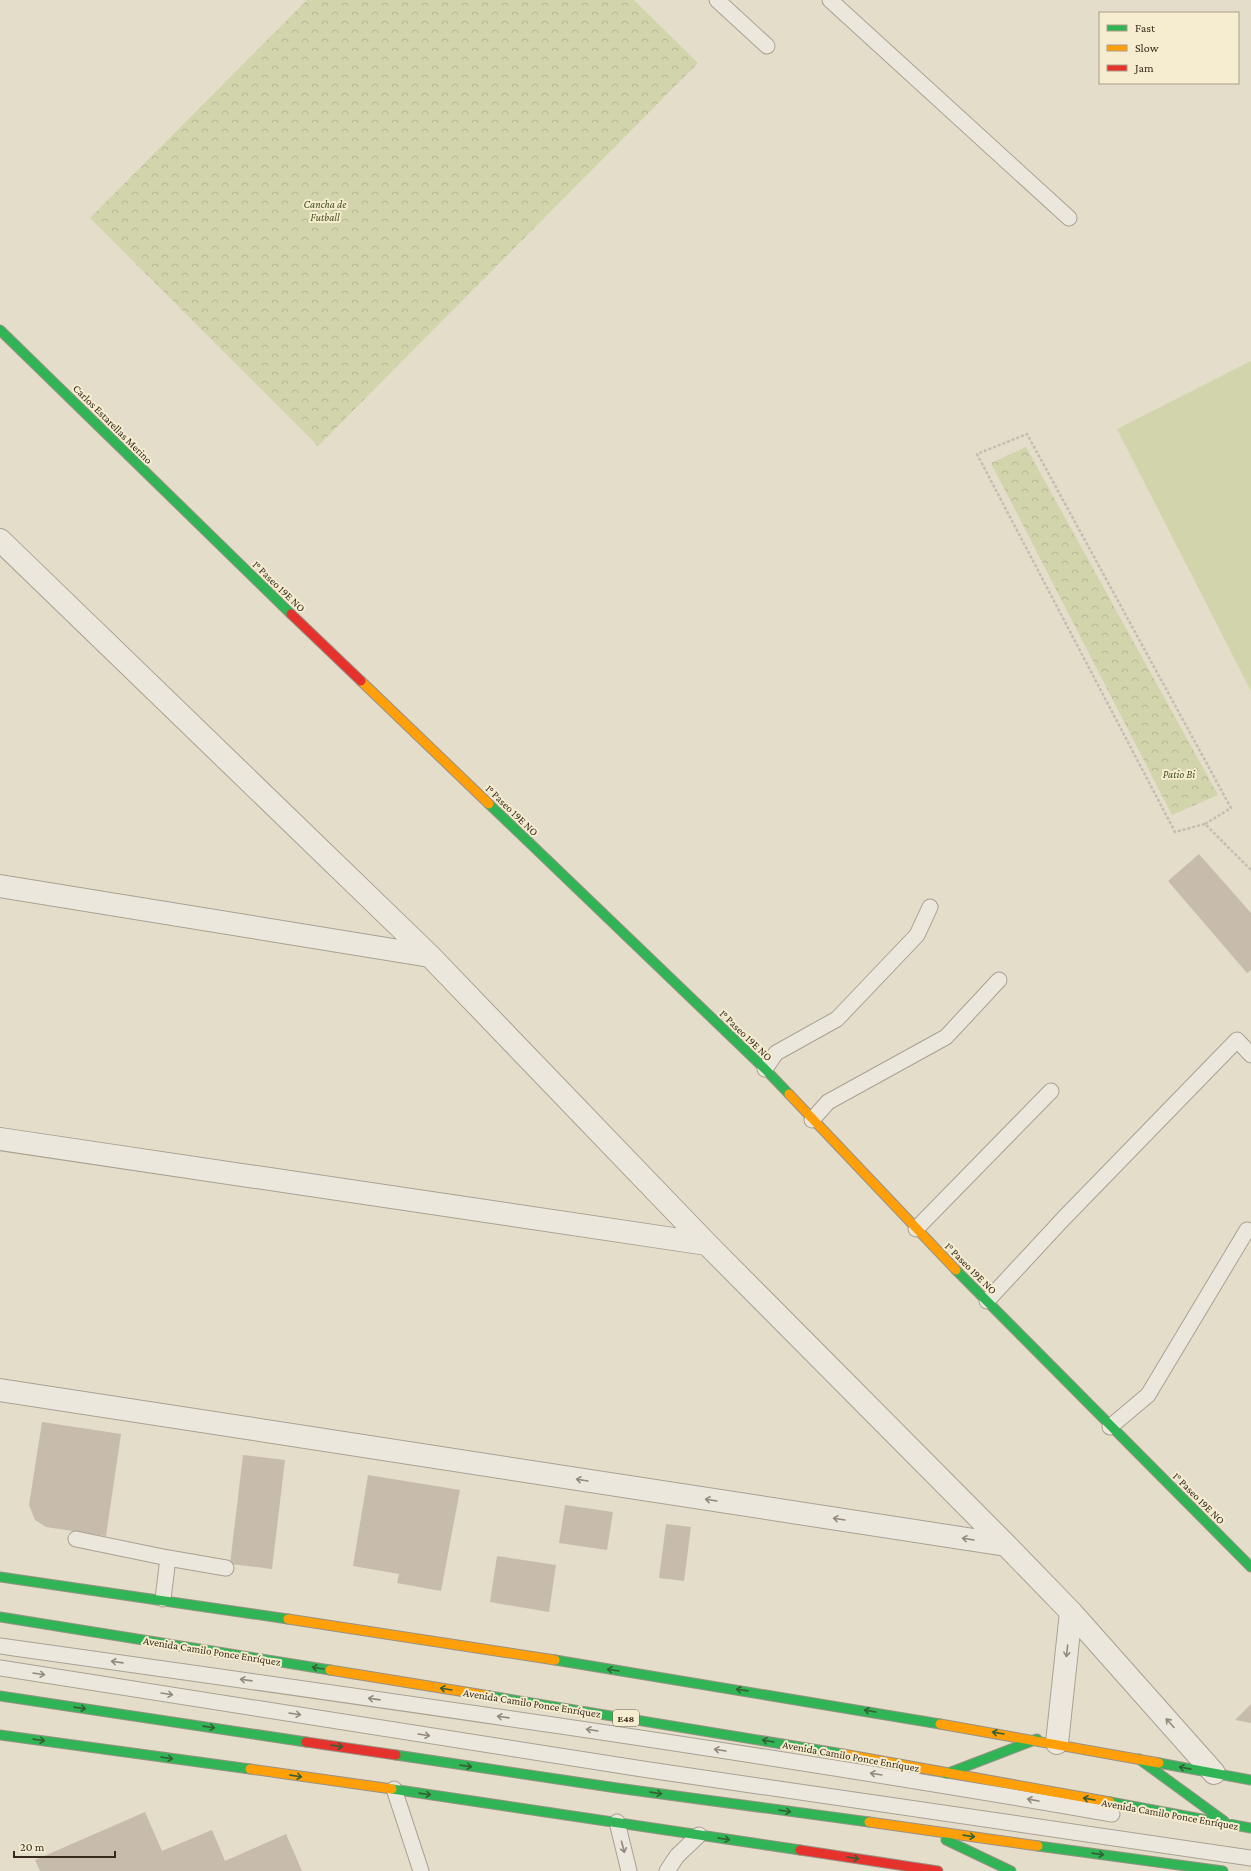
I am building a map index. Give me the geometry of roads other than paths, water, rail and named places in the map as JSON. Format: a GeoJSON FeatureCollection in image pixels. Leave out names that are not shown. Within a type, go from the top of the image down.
{"type":"FeatureCollection","features":[{"type":"Feature","properties":{"kind":"main road","name":"Carlos Estarellas Merino"},"geometry":{"type":"LineString","coordinates":[[0,330],[209,535]]}},
{"type":"Feature","properties":{"kind":"main road","name":"1° Paseo 19E NO"},"geometry":{"type":"LineString","coordinates":[[209,535],[765,1069],[916,1229],[1110,1427],[1251,1567]]}},
{"type":"Feature","properties":{"kind":"main road"},"geometry":{"type":"LineString","coordinates":[[0,1577],[163,1599],[765,1693],[1047,1741],[1251,1780]]}},
{"type":"Feature","properties":{"kind":"main road","name":"Avenida Camilo Ponce Enríquez"},"geometry":{"type":"LineString","coordinates":[[0,1617],[752,1738],[1251,1828]]}},
{"type":"Feature","properties":{"kind":"main road"},"geometry":{"type":"LineString","coordinates":[[0,1696],[618,1788],[1223,1871]]}},
{"type":"Feature","properties":{"kind":"main road"},"geometry":{"type":"LineString","coordinates":[[0,1735],[394,1789],[938,1871]]}},
{"type":"Feature","properties":{"kind":"main road"},"geometry":{"type":"LineString","coordinates":[[946,1774],[1047,1741]]}},
{"type":"Feature","properties":{"kind":"main road"},"geometry":{"type":"LineString","coordinates":[[1139,1759],[1228,1824]]}},
{"type":"Feature","properties":{"kind":"main road"},"geometry":{"type":"LineString","coordinates":[[927,1831],[1011,1871]]}},
{"type":"Feature","properties":{"kind":"street"},"geometry":{"type":"LineString","coordinates":[[0,540],[430,956],[707,1244],[1071,1612],[1214,1773]]}},
{"type":"Feature","properties":{"kind":"street"},"geometry":{"type":"LineString","coordinates":[[0,886],[430,956]]}},
{"type":"Feature","properties":{"kind":"street"},"geometry":{"type":"LineString","coordinates":[[0,1139],[707,1244]]}},
{"type":"Feature","properties":{"kind":"street"},"geometry":{"type":"LineString","coordinates":[[0,1390],[1006,1545]]}},
{"type":"Feature","properties":{"kind":"street"},"geometry":{"type":"LineString","coordinates":[[1047,1741],[1071,1612]]}},
{"type":"Feature","properties":{"kind":"lane"},"geometry":{"type":"LineString","coordinates":[[717,0],[767,46]]}},
{"type":"Feature","properties":{"kind":"lane"},"geometry":{"type":"LineString","coordinates":[[830,0],[1069,218]]}},
{"type":"Feature","properties":{"kind":"lane"},"geometry":{"type":"LineString","coordinates":[[765,1069],[776,1053],[837,1019],[917,935],[930,907]]}},
{"type":"Feature","properties":{"kind":"lane"},"geometry":{"type":"LineString","coordinates":[[812,1120],[828,1102],[946,1037],[999,980]]}},
{"type":"Feature","properties":{"kind":"lane"},"geometry":{"type":"LineString","coordinates":[[987,1301],[1064,1218],[1238,1040],[1251,1055]]}},
{"type":"Feature","properties":{"kind":"lane"},"geometry":{"type":"LineString","coordinates":[[916,1229],[1051,1091]]}},
{"type":"Feature","properties":{"kind":"lane"},"geometry":{"type":"LineString","coordinates":[[1110,1427],[1148,1395],[1247,1230]]}},
{"type":"Feature","properties":{"kind":"lane"},"geometry":{"type":"LineString","coordinates":[[76,1539],[226,1568]]}},
{"type":"Feature","properties":{"kind":"lane"},"geometry":{"type":"LineString","coordinates":[[163,1599],[168,1558]]}},
{"type":"Feature","properties":{"kind":"lane","name":"Avenida Camilo Ponce Enríquez"},"geometry":{"type":"LineString","coordinates":[[0,1646],[542,1722],[915,1780],[1251,1838]]}},
{"type":"Feature","properties":{"kind":"lane"},"geometry":{"type":"LineString","coordinates":[[0,1668],[649,1770],[1251,1858]]}},
{"type":"Feature","properties":{"kind":"lane"},"geometry":{"type":"LineString","coordinates":[[915,1780],[946,1774]]}},
{"type":"Feature","properties":{"kind":"lane"},"geometry":{"type":"LineString","coordinates":[[394,1789],[421,1871]]}},
{"type":"Feature","properties":{"kind":"lane"},"geometry":{"type":"LineString","coordinates":[[617,1822],[630,1871]]}},
{"type":"Feature","properties":{"kind":"lane"},"geometry":{"type":"LineString","coordinates":[[667,1871],[677,1856],[699,1835]]}},
{"type":"Feature","properties":{"kind":"park label","name":"Cancha de Futball"},"geometry":{"type":"Point","coordinates":[325,210]}},
{"type":"Feature","properties":{"kind":"park label","name":"Patio Bi"},"geometry":{"type":"Point","coordinates":[1179,774]}}]}
